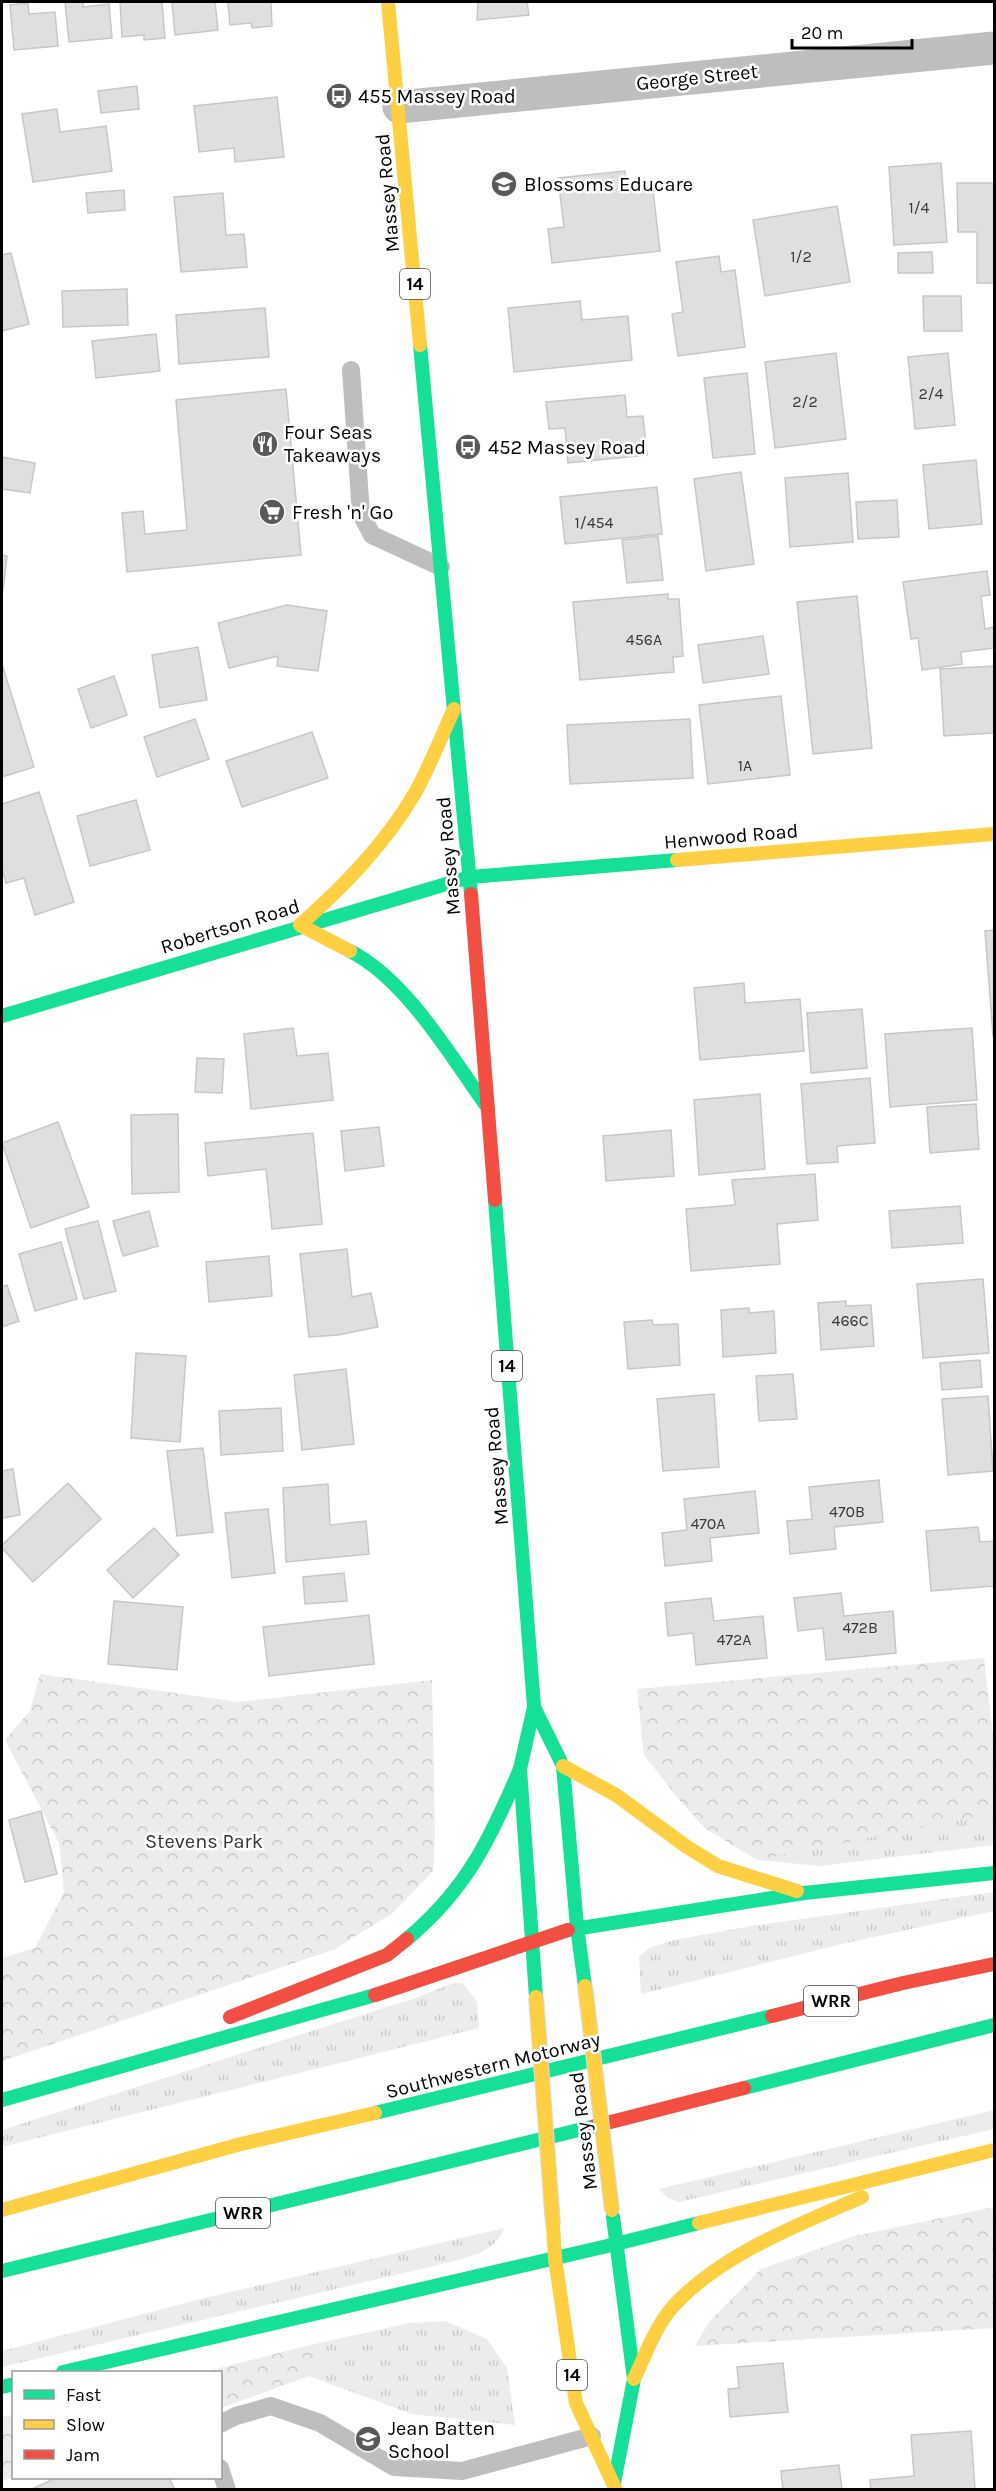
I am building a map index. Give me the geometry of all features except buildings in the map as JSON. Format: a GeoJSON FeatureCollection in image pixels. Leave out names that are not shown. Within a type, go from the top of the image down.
{"type":"FeatureCollection","features":[{"type":"Feature","properties":{"kind":"main road","name":"Massey Road"},"geometry":{"type":"LineString","coordinates":[[388,2],[470,877],[534,1707],[520,1769],[555,2258],[576,2403],[614,2486]]}},
{"type":"Feature","properties":{"kind":"main road"},"geometry":{"type":"LineString","coordinates":[[454,709],[416,792],[405,810],[342,888],[300,925],[356,954],[394,983],[488,1108]]}},
{"type":"Feature","properties":{"kind":"main road","name":"Henwood Road"},"geometry":{"type":"LineString","coordinates":[[470,877],[994,834]]}},
{"type":"Feature","properties":{"kind":"main road","name":"Robertson Road"},"geometry":{"type":"LineString","coordinates":[[2,1016],[300,925],[470,877]]}},
{"type":"Feature","properties":{"kind":"main road","name":"Massey Road"},"geometry":{"type":"LineString","coordinates":[[534,1707],[563,1766],[577,1927],[634,2379],[614,2486]]}},
{"type":"Feature","properties":{"kind":"main road"},"geometry":{"type":"LineString","coordinates":[[563,1766],[616,1795],[687,1847],[718,1866],[804,1893]]}},
{"type":"Feature","properties":{"kind":"main road"},"geometry":{"type":"LineString","coordinates":[[215,2023],[387,1955],[428,1921],[460,1885],[491,1836],[520,1769]]}},
{"type":"Feature","properties":{"kind":"main road"},"geometry":{"type":"LineString","coordinates":[[2,2100],[98,2071],[365,1998],[577,1927],[804,1893],[994,1873]]}},
{"type":"Feature","properties":{"kind":"main road","name":"Southwestern Motorway"},"geometry":{"type":"LineString","coordinates":[[2,2210],[241,2144],[481,2089],[903,1983],[994,1965]]}},
{"type":"Feature","properties":{"kind":"main road","name":"WRR"},"geometry":{"type":"LineString","coordinates":[[2,2271],[485,2155],[994,2025]]}},
{"type":"Feature","properties":{"kind":"main road"},"geometry":{"type":"LineString","coordinates":[[98,2071],[194,2032]]}},
{"type":"Feature","properties":{"kind":"main road"},"geometry":{"type":"LineString","coordinates":[[72,2371],[616,2244],[994,2150]]}},
{"type":"Feature","properties":{"kind":"main road"},"geometry":{"type":"LineString","coordinates":[[634,2379],[669,2311],[700,2282],[784,2231],[950,2160]]}},
{"type":"Feature","properties":{"kind":"street","name":"George Street"},"geometry":{"type":"LineString","coordinates":[[399,106],[994,48]]}},
{"type":"Feature","properties":{"kind":"lane"},"geometry":{"type":"LineString","coordinates":[[351,370],[361,514],[372,536],[441,567]]}},
{"type":"Feature","properties":{"kind":"lane"},"geometry":{"type":"LineString","coordinates":[[222,2423],[236,2416],[272,2406],[320,2423],[394,2467],[462,2471],[592,2436]]}},
{"type":"Feature","properties":{"kind":"lane"},"geometry":{"type":"LineString","coordinates":[[222,2474],[227,2490]]}},
{"type":"Feature","properties":{"kind":"green space"},"geometry":{"type":"Polygon","coordinates":[[[984,1658],[994,1743],[994,1813],[757,1860],[706,1829],[681,1802],[644,1755],[637,1689],[984,1658]]]}},
{"type":"Feature","properties":{"kind":"green space","name":"Stevens Park"},"geometry":{"type":"Polygon","coordinates":[[[40,1674],[239,1702],[432,1680],[435,1832],[433,1871],[393,1913],[333,1950],[2,2061],[2,1958],[35,1948],[64,1892],[59,1843],[5,1740],[30,1711],[40,1674]]]}},
{"type":"Feature","properties":{"kind":"green space"},"geometry":{"type":"Polygon","coordinates":[[[994,1797],[994,1845],[820,1866],[757,1860],[783,1838],[994,1797]]]}},
{"type":"Feature","properties":{"kind":"green space"},"geometry":{"type":"Polygon","coordinates":[[[994,1892],[994,1911],[842,1944],[641,1994],[639,1957],[649,1948],[674,1940],[751,1926],[994,1892]]]}},
{"type":"Feature","properties":{"kind":"green space"},"geometry":{"type":"Polygon","coordinates":[[[454,1983],[463,1983],[477,2002],[479,2028],[2,2147],[2,2130],[415,1998],[454,1983]]]}},
{"type":"Feature","properties":{"kind":"green space"},"geometry":{"type":"Polygon","coordinates":[[[994,2110],[994,2129],[679,2202],[668,2198],[659,2189],[994,2110]]]}},
{"type":"Feature","properties":{"kind":"green space"},"geometry":{"type":"Polygon","coordinates":[[[994,2207],[994,2328],[695,2346],[709,2322],[761,2269],[854,2236],[994,2207]]]}},
{"type":"Feature","properties":{"kind":"green space"},"geometry":{"type":"Polygon","coordinates":[[[504,2228],[500,2237],[493,2244],[465,2258],[2,2367],[2,2351],[205,2298],[504,2228]]]}},
{"type":"Feature","properties":{"kind":"green space"},"geometry":{"type":"Polygon","coordinates":[[[445,2321],[487,2339],[507,2368],[515,2425],[411,2414],[309,2376],[323,2363],[310,2345],[410,2323],[445,2321]]]}},
{"type":"Feature","properties":{"kind":"green space"},"geometry":{"type":"Polygon","coordinates":[[[310,2345],[323,2363],[309,2376],[222,2408],[222,2371],[208,2371],[310,2345]]]}},
{"type":"Feature","properties":{"kind":"green space"},"geometry":{"type":"Polygon","coordinates":[[[12,2415],[12,2477],[2,2481],[2,2417],[12,2415]]]}},
{"type":"Feature","properties":{"kind":"traffic: fast"},"geometry":{"type":"LineString","coordinates":[[420,345],[471,894]]}},
{"type":"Feature","properties":{"kind":"traffic: fast"},"geometry":{"type":"LineString","coordinates":[[2,1016],[470,877],[677,860]]}},
{"type":"Feature","properties":{"kind":"traffic: fast"},"geometry":{"type":"LineString","coordinates":[[350,951],[371,964],[409,1000],[488,1108]]}},
{"type":"Feature","properties":{"kind":"traffic: fast"},"geometry":{"type":"LineString","coordinates":[[495,1200],[534,1707],[520,1769],[536,1997]]}},
{"type":"Feature","properties":{"kind":"traffic: fast"},"geometry":{"type":"LineString","coordinates":[[534,1707],[563,1766],[577,1927],[585,1986]]}},
{"type":"Feature","properties":{"kind":"traffic: fast"},"geometry":{"type":"LineString","coordinates":[[407,1939],[446,1901],[475,1862],[520,1769]]}},
{"type":"Feature","properties":{"kind":"traffic: fast"},"geometry":{"type":"LineString","coordinates":[[568,1930],[804,1893],[994,1873]]}},
{"type":"Feature","properties":{"kind":"traffic: fast"},"geometry":{"type":"LineString","coordinates":[[2,2100],[375,1995]]}},
{"type":"Feature","properties":{"kind":"traffic: fast"},"geometry":{"type":"LineString","coordinates":[[375,2113],[772,2016]]}},
{"type":"Feature","properties":{"kind":"traffic: fast"},"geometry":{"type":"LineString","coordinates":[[744,2088],[994,2025]]}},
{"type":"Feature","properties":{"kind":"traffic: fast"},"geometry":{"type":"LineString","coordinates":[[2,2271],[595,2126]]}},
{"type":"Feature","properties":{"kind":"traffic: fast"},"geometry":{"type":"LineString","coordinates":[[613,2217],[634,2379],[614,2483]]}},
{"type":"Feature","properties":{"kind":"traffic: fast"},"geometry":{"type":"LineString","coordinates":[[67,2371],[699,2223]]}},
{"type":"Feature","properties":{"kind":"traffic: fast"},"geometry":{"type":"LineString","coordinates":[[2,2387],[12,2384]]}},
{"type":"Feature","properties":{"kind":"traffic: slow"},"geometry":{"type":"LineString","coordinates":[[388,2],[420,345]]}},
{"type":"Feature","properties":{"kind":"traffic: slow"},"geometry":{"type":"LineString","coordinates":[[350,951],[300,925],[348,880],[391,830],[415,793],[454,709]]}},
{"type":"Feature","properties":{"kind":"traffic: slow"},"geometry":{"type":"LineString","coordinates":[[677,860],[994,834]]}},
{"type":"Feature","properties":{"kind":"traffic: slow"},"geometry":{"type":"LineString","coordinates":[[563,1766],[616,1795],[687,1847],[718,1866],[797,1891]]}},
{"type":"Feature","properties":{"kind":"traffic: slow"},"geometry":{"type":"LineString","coordinates":[[585,1986],[612,2210]]}},
{"type":"Feature","properties":{"kind":"traffic: slow"},"geometry":{"type":"LineString","coordinates":[[536,1997],[553,2225]]}},
{"type":"Feature","properties":{"kind":"traffic: slow"},"geometry":{"type":"LineString","coordinates":[[2,2210],[241,2144],[375,2113]]}},
{"type":"Feature","properties":{"kind":"traffic: slow"},"geometry":{"type":"LineString","coordinates":[[699,2223],[994,2150]]}},
{"type":"Feature","properties":{"kind":"traffic: slow"},"geometry":{"type":"LineString","coordinates":[[634,2379],[664,2318],[689,2291],[710,2274],[759,2244],[862,2197]]}},
{"type":"Feature","properties":{"kind":"traffic: slow"},"geometry":{"type":"LineString","coordinates":[[553,2225],[555,2258],[576,2403],[615,2488]]}},
{"type":"Feature","properties":{"kind":"traffic: jam"},"geometry":{"type":"LineString","coordinates":[[471,894],[495,1200]]}},
{"type":"Feature","properties":{"kind":"traffic: jam"},"geometry":{"type":"LineString","coordinates":[[375,1995],[568,1930]]}},
{"type":"Feature","properties":{"kind":"traffic: jam"},"geometry":{"type":"LineString","coordinates":[[230,2017],[387,1955],[407,1939]]}},
{"type":"Feature","properties":{"kind":"traffic: jam"},"geometry":{"type":"LineString","coordinates":[[772,2016],[903,1983],[994,1964]]}},
{"type":"Feature","properties":{"kind":"traffic: jam"},"geometry":{"type":"LineString","coordinates":[[595,2126],[744,2088]]}},
{"type":"Feature","properties":{"kind":"place","name":"455 Massey Road"},"geometry":{"type":"Point","coordinates":[339,96]}},
{"type":"Feature","properties":{"kind":"place","name":"Blossoms Educare"},"geometry":{"type":"Point","coordinates":[504,184]}},
{"type":"Feature","properties":{"kind":"place","name":"Four Seas Takeaways"},"geometry":{"type":"Point","coordinates":[265,444]}},
{"type":"Feature","properties":{"kind":"place","name":"452 Massey Road"},"geometry":{"type":"Point","coordinates":[468,447]}},
{"type":"Feature","properties":{"kind":"place","name":"Fresh 'n' Go"},"geometry":{"type":"Point","coordinates":[272,512]}},
{"type":"Feature","properties":{"kind":"place","name":"Jean Batten School"},"geometry":{"type":"Point","coordinates":[368,2439]}}]}
